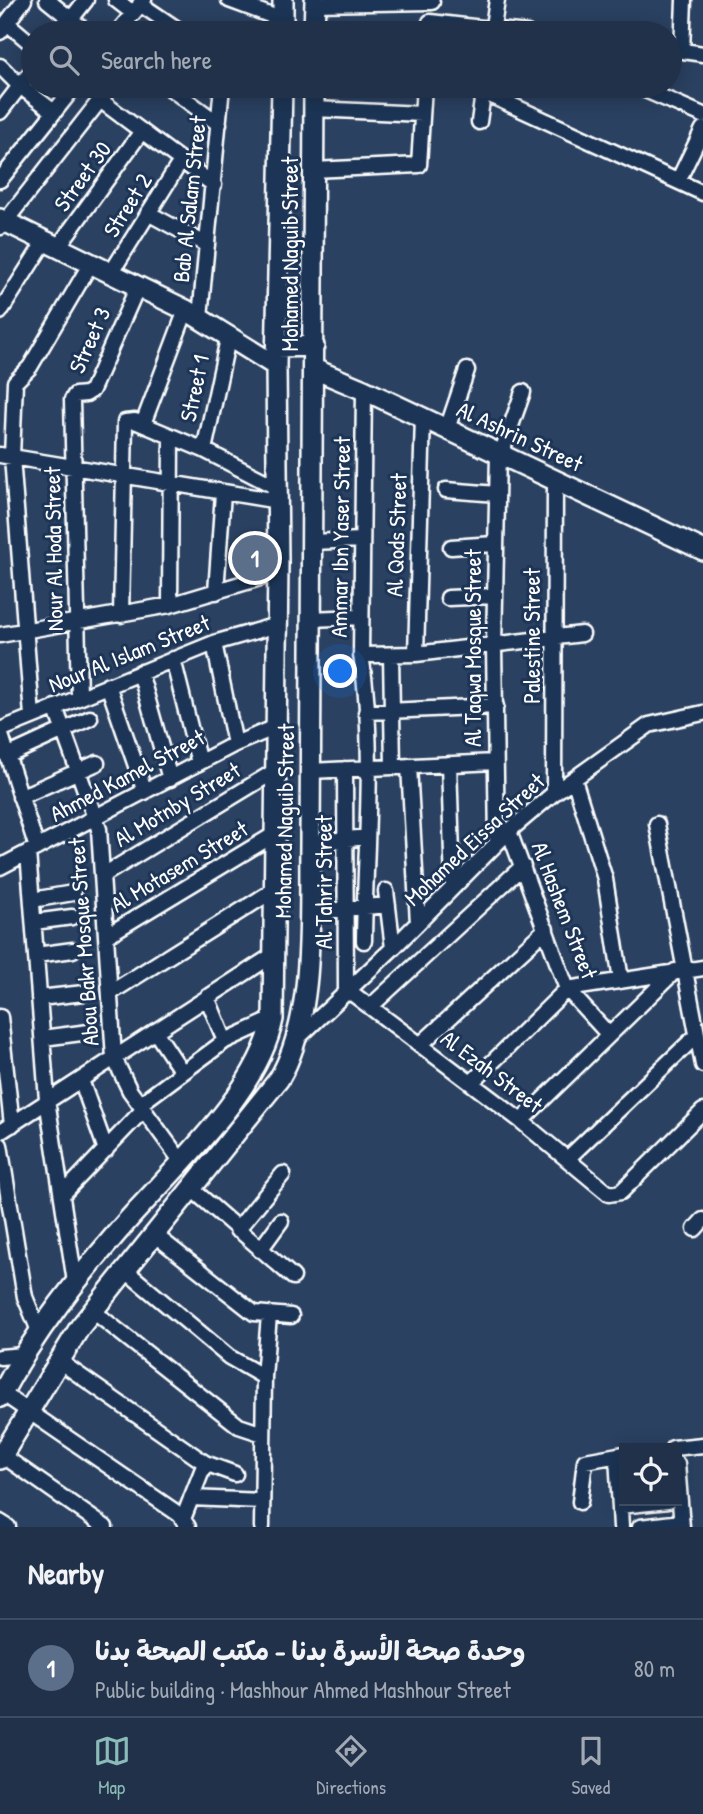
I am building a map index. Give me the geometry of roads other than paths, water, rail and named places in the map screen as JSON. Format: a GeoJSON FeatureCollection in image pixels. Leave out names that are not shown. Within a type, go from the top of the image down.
{"type":"FeatureCollection","features":[{"type":"Feature","properties":{"kind":"main road"},"geometry":{"type":"LineString","coordinates":[[283,0],[283,21]]}},
{"type":"Feature","properties":{"kind":"main road"},"geometry":{"type":"LineString","coordinates":[[314,2],[314,21]]}},
{"type":"Feature","properties":{"kind":"main road","name":"Mohamed Naguib Street"},"geometry":{"type":"LineString","coordinates":[[1,1395],[39,1331],[75,1282],[251,1077],[261,1057],[272,1018],[278,494],[277,98]]}},
{"type":"Feature","properties":{"kind":"main road","name":"Mohamed Naguib Street"},"geometry":{"type":"LineString","coordinates":[[1,1457],[93,1311],[279,1079],[299,1037],[309,912],[314,98]]}},
{"type":"Feature","properties":{"kind":"main road"},"geometry":{"type":"LineString","coordinates":[[2,223],[52,244],[277,356],[314,346]]}},
{"type":"Feature","properties":{"kind":"main road","name":"Al Ashrin Street"},"geometry":{"type":"LineString","coordinates":[[314,369],[423,417],[703,550]]}},
{"type":"Feature","properties":{"kind":"main road"},"geometry":{"type":"LineString","coordinates":[[309,581],[294,589],[277,574],[292,551],[310,549]]}},
{"type":"Feature","properties":{"kind":"main road"},"geometry":{"type":"LineString","coordinates":[[186,1154],[211,1167]]}},
{"type":"Feature","properties":{"kind":"main road"},"geometry":{"type":"LineString","coordinates":[[127,1222],[153,1238]]}},
{"type":"Feature","properties":{"kind":"street"},"geometry":{"type":"LineString","coordinates":[[21,38],[3,27],[24,0]]}},
{"type":"Feature","properties":{"kind":"street"},"geometry":{"type":"LineString","coordinates":[[47,0],[73,21]]}},
{"type":"Feature","properties":{"kind":"street"},"geometry":{"type":"LineString","coordinates":[[71,19],[86,0]]}},
{"type":"Feature","properties":{"kind":"street"},"geometry":{"type":"LineString","coordinates":[[116,0],[139,6],[164,21]]}},
{"type":"Feature","properties":{"kind":"street"},"geometry":{"type":"LineString","coordinates":[[229,0],[271,21]]}},
{"type":"Feature","properties":{"kind":"street"},"geometry":{"type":"LineString","coordinates":[[494,21],[497,0]]}},
{"type":"Feature","properties":{"kind":"street"},"geometry":{"type":"LineString","coordinates":[[681,21],[684,0]]}},
{"type":"Feature","properties":{"kind":"street"},"geometry":{"type":"LineString","coordinates":[[314,2],[432,1],[430,21]]}},
{"type":"Feature","properties":{"kind":"street"},"geometry":{"type":"LineString","coordinates":[[127,21],[139,6]]}},
{"type":"Feature","properties":{"kind":"street"},"geometry":{"type":"LineString","coordinates":[[682,51],[703,54]]}},
{"type":"Feature","properties":{"kind":"street"},"geometry":{"type":"LineString","coordinates":[[0,66],[20,86],[0,112]]}},
{"type":"Feature","properties":{"kind":"street"},"geometry":{"type":"LineString","coordinates":[[36,98],[54,112]]}},
{"type":"Feature","properties":{"kind":"street"},"geometry":{"type":"LineString","coordinates":[[0,180],[65,98]]}},
{"type":"Feature","properties":{"kind":"street"},"geometry":{"type":"LineString","coordinates":[[183,98],[219,124]]}},
{"type":"Feature","properties":{"kind":"street","name":"Bab Al Salam Street"},"geometry":{"type":"LineString","coordinates":[[193,313],[207,245],[221,98]]}},
{"type":"Feature","properties":{"kind":"street"},"geometry":{"type":"LineString","coordinates":[[313,170],[418,166],[423,98]]}},
{"type":"Feature","properties":{"kind":"street"},"geometry":{"type":"LineString","coordinates":[[479,122],[482,98]]}},
{"type":"Feature","properties":{"kind":"street"},"geometry":{"type":"LineString","coordinates":[[502,98],[703,192]]}},
{"type":"Feature","properties":{"kind":"street"},"geometry":{"type":"LineString","coordinates":[[663,98],[703,116]]}},
{"type":"Feature","properties":{"kind":"street"},"geometry":{"type":"LineString","coordinates":[[2,223],[100,100],[214,185]]}},
{"type":"Feature","properties":{"kind":"street"},"geometry":{"type":"LineString","coordinates":[[314,109],[422,114]]}},
{"type":"Feature","properties":{"kind":"street"},"geometry":{"type":"LineString","coordinates":[[678,181],[703,128]]}},
{"type":"Feature","properties":{"kind":"street","name":"Street 30"},"geometry":{"type":"LineString","coordinates":[[0,312],[142,131]]}},
{"type":"Feature","properties":{"kind":"street","name":"Street 2"},"geometry":{"type":"LineString","coordinates":[[111,273],[181,161]]}},
{"type":"Feature","properties":{"kind":"street"},"geometry":{"type":"LineString","coordinates":[[148,213],[207,245]]}},
{"type":"Feature","properties":{"kind":"street"},"geometry":{"type":"LineString","coordinates":[[32,716],[6,456],[16,380],[30,368],[91,263]]}},
{"type":"Feature","properties":{"kind":"street","name":"Street 3"},"geometry":{"type":"LineString","coordinates":[[72,400],[75,395],[86,394],[92,390],[138,286]]}},
{"type":"Feature","properties":{"kind":"street"},"geometry":{"type":"LineString","coordinates":[[144,424],[193,313]]}},
{"type":"Feature","properties":{"kind":"street","name":"Street 1"},"geometry":{"type":"LineString","coordinates":[[204,450],[229,334]]}},
{"type":"Feature","properties":{"kind":"street"},"geometry":{"type":"LineString","coordinates":[[447,429],[467,370]]}},
{"type":"Feature","properties":{"kind":"street","name":"Ammar Ibn Yaser Street"},"geometry":{"type":"LineString","coordinates":[[364,390],[361,654],[367,768],[364,941]]}},
{"type":"Feature","properties":{"kind":"street","name":"Al Taqwa Mosque Street"},"geometry":{"type":"LineString","coordinates":[[497,844],[494,544],[499,454],[523,392]]}},
{"type":"Feature","properties":{"kind":"street","name":"Nour Al Hoda Street"},"geometry":{"type":"LineString","coordinates":[[72,400],[79,696]]}},
{"type":"Feature","properties":{"kind":"street","name":"Al Qods Street"},"geometry":{"type":"LineString","coordinates":[[416,654],[423,417]]}},
{"type":"Feature","properties":{"kind":"street"},"geometry":{"type":"LineString","coordinates":[[121,615],[124,424],[130,420],[144,424],[204,450],[278,494]]}},
{"type":"Feature","properties":{"kind":"street"},"geometry":{"type":"LineString","coordinates":[[170,605],[171,436]]}},
{"type":"Feature","properties":{"kind":"street"},"geometry":{"type":"LineString","coordinates":[[6,456],[223,492],[278,494]]}},
{"type":"Feature","properties":{"kind":"street","name":"Palestine Street"},"geometry":{"type":"LineString","coordinates":[[554,793],[555,480]]}},
{"type":"Feature","properties":{"kind":"street"},"geometry":{"type":"LineString","coordinates":[[446,490],[497,494]]}},
{"type":"Feature","properties":{"kind":"street"},"geometry":{"type":"LineString","coordinates":[[216,592],[223,492]]}},
{"type":"Feature","properties":{"kind":"street"},"geometry":{"type":"LineString","coordinates":[[310,549],[362,540]]}},
{"type":"Feature","properties":{"kind":"street"},"geometry":{"type":"LineString","coordinates":[[451,547],[494,544]]}},
{"type":"Feature","properties":{"kind":"street"},"geometry":{"type":"LineString","coordinates":[[0,635],[170,605],[277,574]]}},
{"type":"Feature","properties":{"kind":"street"},"geometry":{"type":"LineString","coordinates":[[448,598],[494,596]]}},
{"type":"Feature","properties":{"kind":"street"},"geometry":{"type":"LineString","coordinates":[[310,619],[362,617]]}},
{"type":"Feature","properties":{"kind":"street","name":"Nour Al Islam Street"},"geometry":{"type":"LineString","coordinates":[[0,731],[79,696],[214,643],[277,625]]}},
{"type":"Feature","properties":{"kind":"street"},"geometry":{"type":"LineString","coordinates":[[361,654],[416,654],[582,634]]}},
{"type":"Feature","properties":{"kind":"street"},"geometry":{"type":"LineString","coordinates":[[214,643],[235,744]]}},
{"type":"Feature","properties":{"kind":"street"},"geometry":{"type":"LineString","coordinates":[[391,655],[393,767]]}},
{"type":"Feature","properties":{"kind":"street"},"geometry":{"type":"LineString","coordinates":[[173,659],[200,763]]}},
{"type":"Feature","properties":{"kind":"street"},"geometry":{"type":"LineString","coordinates":[[140,672],[170,779]]}},
{"type":"Feature","properties":{"kind":"street"},"geometry":{"type":"LineString","coordinates":[[108,685],[145,792]]}},
{"type":"Feature","properties":{"kind":"street"},"geometry":{"type":"LineString","coordinates":[[366,712],[496,706]]}},
{"type":"Feature","properties":{"kind":"street","name":"Abou Bakr Mosque Street"},"geometry":{"type":"LineString","coordinates":[[55,707],[79,771],[93,819],[99,829],[114,1058],[142,1107],[186,1154]]}},
{"type":"Feature","properties":{"kind":"street","name":"Mohamed Eissa Street"},"geometry":{"type":"LineString","coordinates":[[299,1037],[393,948],[509,831],[554,793],[649,724],[703,713]]}},
{"type":"Feature","properties":{"kind":"street"},"geometry":{"type":"LineString","coordinates":[[7,755],[90,718]]}},
{"type":"Feature","properties":{"kind":"street","name":"Ahmed Kamel Street"},"geometry":{"type":"LineString","coordinates":[[0,867],[235,744],[276,727]]}},
{"type":"Feature","properties":{"kind":"street"},"geometry":{"type":"LineString","coordinates":[[0,731],[33,850],[32,900],[47,1100],[75,1282]]}},
{"type":"Feature","properties":{"kind":"street"},"geometry":{"type":"LineString","coordinates":[[310,771],[495,762]]}},
{"type":"Feature","properties":{"kind":"street"},"geometry":{"type":"LineString","coordinates":[[20,797],[97,763]]}},
{"type":"Feature","properties":{"kind":"street"},"geometry":{"type":"LineString","coordinates":[[449,764],[453,886]]}},
{"type":"Feature","properties":{"kind":"street"},"geometry":{"type":"LineString","coordinates":[[409,766],[418,923]]}},
{"type":"Feature","properties":{"kind":"street","name":"Al Tahrir Street"},"geometry":{"type":"LineString","coordinates":[[345,769],[348,992]]}},
{"type":"Feature","properties":{"kind":"street","name":"Al Motnby Street"},"geometry":{"type":"LineString","coordinates":[[102,876],[275,771]]}},
{"type":"Feature","properties":{"kind":"street"},"geometry":{"type":"LineString","coordinates":[[574,779],[605,879],[621,980]]}},
{"type":"Feature","properties":{"kind":"street"},"geometry":{"type":"LineString","coordinates":[[657,824],[680,971],[703,1065]]}},
{"type":"Feature","properties":{"kind":"street","name":"Al Hashem Street"},"geometry":{"type":"LineString","coordinates":[[509,831],[567,989],[609,1035]]}},
{"type":"Feature","properties":{"kind":"street","name":"Al Motasem Street"},"geometry":{"type":"LineString","coordinates":[[106,936],[275,834]]}},
{"type":"Feature","properties":{"kind":"street"},"geometry":{"type":"LineString","coordinates":[[310,843],[367,837]]}},
{"type":"Feature","properties":{"kind":"street"},"geometry":{"type":"LineString","coordinates":[[370,1007],[523,866]]}},
{"type":"Feature","properties":{"kind":"street"},"geometry":{"type":"LineString","coordinates":[[110,993],[274,890]]}},
{"type":"Feature","properties":{"kind":"street"},"geometry":{"type":"LineString","coordinates":[[32,900],[73,893]]}},
{"type":"Feature","properties":{"kind":"street"},"geometry":{"type":"LineString","coordinates":[[309,912],[364,908],[387,898],[393,948]]}},
{"type":"Feature","properties":{"kind":"street"},"geometry":{"type":"LineString","coordinates":[[34,922],[72,917]]}},
{"type":"Feature","properties":{"kind":"street"},"geometry":{"type":"LineString","coordinates":[[420,1045],[546,929]]}},
{"type":"Feature","properties":{"kind":"street"},"geometry":{"type":"LineString","coordinates":[[36,955],[73,950]]}},
{"type":"Feature","properties":{"kind":"street"},"geometry":{"type":"LineString","coordinates":[[6,1129],[273,955]]}},
{"type":"Feature","properties":{"kind":"street"},"geometry":{"type":"LineString","coordinates":[[471,1083],[567,989],[703,968]]}},
{"type":"Feature","properties":{"kind":"street"},"geometry":{"type":"LineString","coordinates":[[521,1121],[609,1035],[680,971]]}},
{"type":"Feature","properties":{"kind":"street","name":"Al Ezah Street"},"geometry":{"type":"LineString","coordinates":[[348,992],[521,1121],[613,1194],[621,1192],[703,1111]]}},
{"type":"Feature","properties":{"kind":"street"},"geometry":{"type":"LineString","coordinates":[[39,998],[84,993]]}},
{"type":"Feature","properties":{"kind":"street"},"geometry":{"type":"LineString","coordinates":[[207,997],[225,1041]]}},
{"type":"Feature","properties":{"kind":"street"},"geometry":{"type":"LineString","coordinates":[[0,1017],[6,1129]]}},
{"type":"Feature","properties":{"kind":"street"},"geometry":{"type":"LineString","coordinates":[[62,1195],[106,1150],[142,1107],[182,1072],[225,1041],[272,1018]]}},
{"type":"Feature","properties":{"kind":"street"},"geometry":{"type":"LineString","coordinates":[[155,1031],[182,1072]]}},
{"type":"Feature","properties":{"kind":"street"},"geometry":{"type":"LineString","coordinates":[[43,1038],[89,1032]]}},
{"type":"Feature","properties":{"kind":"street"},"geometry":{"type":"LineString","coordinates":[[567,1159],[696,1036]]}},
{"type":"Feature","properties":{"kind":"street"},"geometry":{"type":"LineString","coordinates":[[81,1080],[106,1150]]}},
{"type":"Feature","properties":{"kind":"street"},"geometry":{"type":"LineString","coordinates":[[0,1144],[26,1297],[39,1331]]}},
{"type":"Feature","properties":{"kind":"street"},"geometry":{"type":"LineString","coordinates":[[237,1230],[283,1174]]}},
{"type":"Feature","properties":{"kind":"street"},"geometry":{"type":"LineString","coordinates":[[193,1189],[293,1277]]}},
{"type":"Feature","properties":{"kind":"street"},"geometry":{"type":"LineString","coordinates":[[260,1250],[281,1221]]}},
{"type":"Feature","properties":{"kind":"street"},"geometry":{"type":"LineString","coordinates":[[153,1238],[248,1309],[269,1315],[291,1316]]}},
{"type":"Feature","properties":{"kind":"street"},"geometry":{"type":"LineString","coordinates":[[126,1271],[229,1357],[264,1377]]}},
{"type":"Feature","properties":{"kind":"street"},"geometry":{"type":"LineString","coordinates":[[93,1311],[239,1426],[263,1434]]}},
{"type":"Feature","properties":{"kind":"street"},"geometry":{"type":"LineString","coordinates":[[262,1527],[264,1377],[269,1315]]}},
{"type":"Feature","properties":{"kind":"street"},"geometry":{"type":"LineString","coordinates":[[0,1357],[24,1355]]}},
{"type":"Feature","properties":{"kind":"street"},"geometry":{"type":"LineString","coordinates":[[59,1362],[205,1463],[235,1474]]}},
{"type":"Feature","properties":{"kind":"street"},"geometry":{"type":"LineString","coordinates":[[1,1395],[29,1409],[186,1523],[191,1497],[205,1463]]}},
{"type":"Feature","properties":{"kind":"street"},"geometry":{"type":"LineString","coordinates":[[682,1447],[703,1445]]}},
{"type":"Feature","properties":{"kind":"street"},"geometry":{"type":"LineString","coordinates":[[580,1502],[585,1461],[619,1454]]}},
{"type":"Feature","properties":{"kind":"street"},"geometry":{"type":"LineString","coordinates":[[1,1457],[105,1527]]}},
{"type":"Feature","properties":{"kind":"street"},"geometry":{"type":"LineString","coordinates":[[191,1497],[262,1501]]}},
{"type":"Feature","properties":{"kind":"street"},"geometry":{"type":"LineString","coordinates":[[620,1506],[621,1527]]}},
{"type":"Feature","properties":{"kind":"street"},"geometry":{"type":"LineString","coordinates":[[640,1527],[682,1525],[677,1506]]}},
{"type":"Feature","properties":{"kind":"street"},"geometry":{"type":"LineString","coordinates":[[0,1522],[8,1527]]}},
{"type":"Feature","properties":{"kind":"place","name":"وحدة صحة الأسرة بدنا - مكتب الصحة بدنا"},"geometry":{"type":"Point","coordinates":[255,558]}}]}
